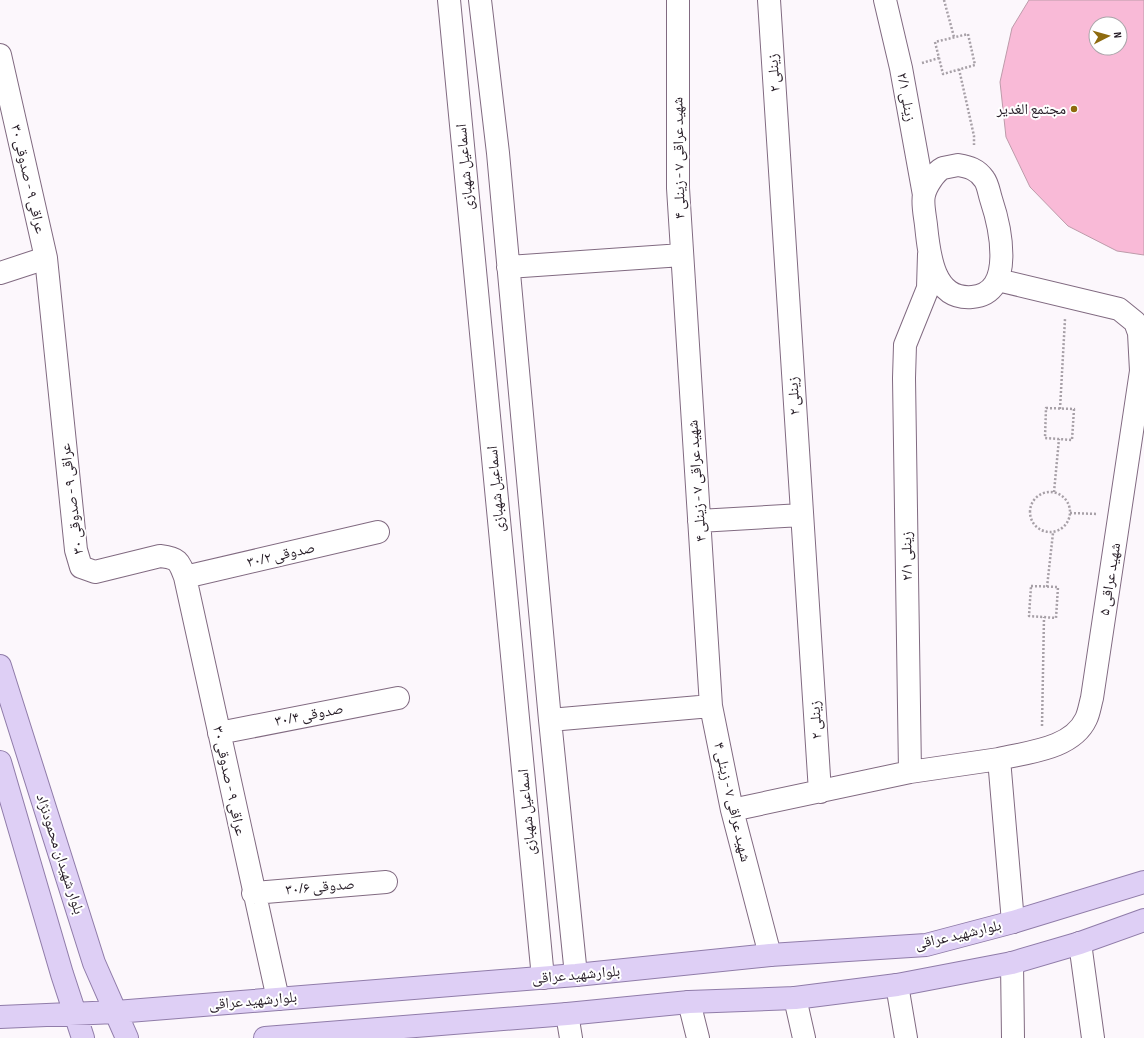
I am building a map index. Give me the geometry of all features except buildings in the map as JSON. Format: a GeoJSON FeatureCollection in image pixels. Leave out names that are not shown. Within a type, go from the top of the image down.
{"type":"FeatureCollection","features":[{"type":"Feature","properties":{"kind":"main road","name":"بلوار شهیدان محمودنژاد"},"geometry":{"type":"LineString","coordinates":[[0,666],[94,963],[127,1038]]}},
{"type":"Feature","properties":{"kind":"main road","name":"بلوار شهیدان محمودنژاد"},"geometry":{"type":"LineString","coordinates":[[0,762],[62,974],[83,1038]]}},
{"type":"Feature","properties":{"kind":"main road","name":"بلوارشهید عراقی"},"geometry":{"type":"LineString","coordinates":[[0,1017],[116,1012],[543,978],[770,955],[926,945],[1013,922],[1144,882]]}},
{"type":"Feature","properties":{"kind":"main road"},"geometry":{"type":"LineString","coordinates":[[265,1038],[396,1033],[689,1002],[795,998],[897,986],[1012,963],[1080,943],[1144,920]]}},
{"type":"Feature","properties":{"kind":"street","name":"اسماعیل شهبازی"},"geometry":{"type":"LineString","coordinates":[[449,0],[543,978]]}},
{"type":"Feature","properties":{"kind":"street"},"geometry":{"type":"LineString","coordinates":[[480,0],[498,153],[550,720],[576,975]]}},
{"type":"Feature","properties":{"kind":"street","name":"شهید عراقی ۷ - زینلی ۴"},"geometry":{"type":"LineString","coordinates":[[678,0],[678,188],[711,706],[732,810],[770,955]]}},
{"type":"Feature","properties":{"kind":"street","name":"زینلی ۲"},"geometry":{"type":"LineString","coordinates":[[769,0],[820,792]]}},
{"type":"Feature","properties":{"kind":"street","name":"زینلی ۲/۱"},"geometry":{"type":"LineString","coordinates":[[885,0],[901,68],[924,195],[929,254],[928,288],[905,345],[904,378],[910,772]]}},
{"type":"Feature","properties":{"kind":"street","name":"عراقی ۹ - صدوقی ۳۰"},"geometry":{"type":"LineString","coordinates":[[0,54],[46,258],[76,550],[81,567],[95,572],[160,556],[170,557],[179,561],[185,577],[253,893],[278,999]]}},
{"type":"Feature","properties":{"kind":"street"},"geometry":{"type":"LineString","coordinates":[[924,195],[932,178],[942,168],[958,165],[973,168],[985,179],[995,210],[1002,261],[998,280],[989,292],[975,297],[960,298],[945,290],[929,254]]}},
{"type":"Feature","properties":{"kind":"street"},"geometry":{"type":"LineString","coordinates":[[508,267],[682,256]]}},
{"type":"Feature","properties":{"kind":"street"},"geometry":{"type":"LineString","coordinates":[[0,273],[46,258]]}},
{"type":"Feature","properties":{"kind":"street","name":"شهید عراقی ۵"},"geometry":{"type":"LineString","coordinates":[[998,280],[1119,308],[1135,322],[1138,333],[1141,371],[1092,698],[1086,719],[1072,737],[1041,749],[999,759]]}},
{"type":"Feature","properties":{"kind":"street"},"geometry":{"type":"LineString","coordinates":[[699,521],[802,515]]}},
{"type":"Feature","properties":{"kind":"street","name":"صدوقی ۳۰/۲"},"geometry":{"type":"LineString","coordinates":[[185,577],[378,532]]}},
{"type":"Feature","properties":{"kind":"street","name":"صدوقی ۳۰/۴"},"geometry":{"type":"LineString","coordinates":[[219,733],[398,698]]}},
{"type":"Feature","properties":{"kind":"street"},"geometry":{"type":"LineString","coordinates":[[550,720],[711,706]]}},
{"type":"Feature","properties":{"kind":"street"},"geometry":{"type":"LineString","coordinates":[[732,810],[910,772],[999,759],[1013,922]]}},
{"type":"Feature","properties":{"kind":"street","name":"صدوقی ۳۰/۶"},"geometry":{"type":"LineString","coordinates":[[253,893],[386,882]]}},
{"type":"Feature","properties":{"kind":"street"},"geometry":{"type":"LineString","coordinates":[[1080,943],[1093,1038]]}},
{"type":"Feature","properties":{"kind":"street"},"geometry":{"type":"LineString","coordinates":[[1012,963],[1013,1038]]}},
{"type":"Feature","properties":{"kind":"street"},"geometry":{"type":"LineString","coordinates":[[897,986],[906,1038]]}},
{"type":"Feature","properties":{"kind":"street"},"geometry":{"type":"LineString","coordinates":[[795,998],[804,1038]]}},
{"type":"Feature","properties":{"kind":"street"},"geometry":{"type":"LineString","coordinates":[[689,1002],[698,1038]]}},
{"type":"Feature","properties":{"kind":"street"},"geometry":{"type":"LineString","coordinates":[[567,1014],[571,1038]]}},
{"type":"Feature","properties":{"kind":"path"},"geometry":{"type":"LineString","coordinates":[[944,0],[954,37]]}},
{"type":"Feature","properties":{"kind":"path"},"geometry":{"type":"LineString","coordinates":[[968,34],[976,65],[959,69],[942,74],[935,42],[968,34]]}},
{"type":"Feature","properties":{"kind":"path"},"geometry":{"type":"LineString","coordinates":[[959,69],[974,136],[973,168]]}},
{"type":"Feature","properties":{"kind":"path"},"geometry":{"type":"LineString","coordinates":[[1060,409],[1066,296]]}},
{"type":"Feature","properties":{"kind":"path"},"geometry":{"type":"LineString","coordinates":[[1046,408],[1074,409],[1072,440],[1059,439],[1045,438],[1046,408]]}},
{"type":"Feature","properties":{"kind":"path"},"geometry":{"type":"LineString","coordinates":[[1054,492],[1059,439]]}},
{"type":"Feature","properties":{"kind":"path"},"geometry":{"type":"LineString","coordinates":[[1054,492],[1066,499],[1070,513],[1065,526],[1053,533],[1039,530],[1030,519],[1030,504],[1040,493],[1054,492]]}},
{"type":"Feature","properties":{"kind":"path"},"geometry":{"type":"LineString","coordinates":[[1070,513],[1120,515]]}},
{"type":"Feature","properties":{"kind":"path"},"geometry":{"type":"LineString","coordinates":[[1047,587],[1053,533]]}},
{"type":"Feature","properties":{"kind":"path"},"geometry":{"type":"LineString","coordinates":[[1031,586],[1047,587],[1058,587],[1056,618],[1029,616],[1031,586]]}},
{"type":"Feature","properties":{"kind":"path"},"geometry":{"type":"LineString","coordinates":[[1041,749],[1044,617]]}},
{"type":"Feature","properties":{"kind":"place","name":"مجتمع الغدیر"},"geometry":{"type":"Point","coordinates":[1074,109]}}]}
